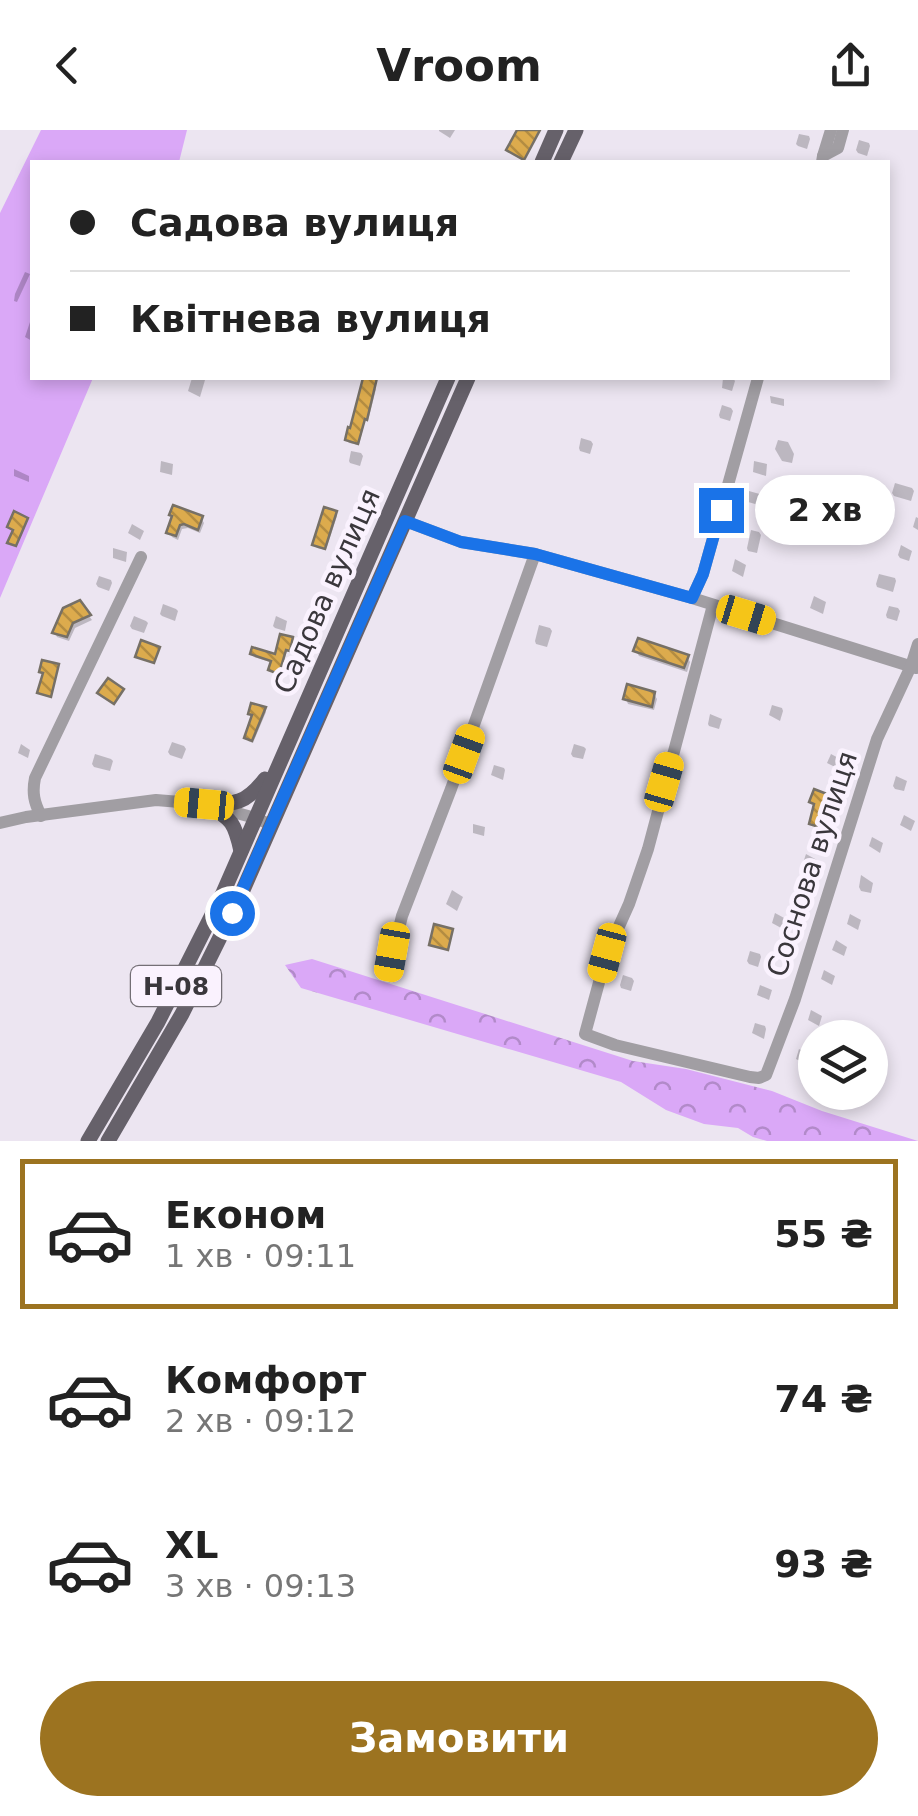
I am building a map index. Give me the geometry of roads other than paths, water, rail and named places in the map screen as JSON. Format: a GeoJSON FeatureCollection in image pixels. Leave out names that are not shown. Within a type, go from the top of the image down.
{"type":"FeatureCollection","features":[{"type":"Feature","properties":{"kind":"main road"},"geometry":{"type":"LineString","coordinates":[[543,160],[556,130]]}},
{"type":"Feature","properties":{"kind":"main road"},"geometry":{"type":"LineString","coordinates":[[563,160],[576,130]]}},
{"type":"Feature","properties":{"kind":"main road","name":"Садова вулиця"},"geometry":{"type":"LineString","coordinates":[[254,821],[447,380]]}},
{"type":"Feature","properties":{"kind":"main road","name":"Садова вулиця"},"geometry":{"type":"LineString","coordinates":[[108,1141],[182,1014],[239,900],[467,380]]}},
{"type":"Feature","properties":{"kind":"main road"},"geometry":{"type":"LineString","coordinates":[[204,804],[234,804],[253,794],[280,761]]}},
{"type":"Feature","properties":{"kind":"main road"},"geometry":{"type":"LineString","coordinates":[[204,804],[228,816],[237,830],[241,850]]}},
{"type":"Feature","properties":{"kind":"main road","name":"Н-08"},"geometry":{"type":"LineString","coordinates":[[88,1141],[158,1022],[254,821]]}},
{"type":"Feature","properties":{"kind":"street"},"geometry":{"type":"LineString","coordinates":[[822,159],[831,130]]}},
{"type":"Feature","properties":{"kind":"street"},"geometry":{"type":"LineString","coordinates":[[822,159],[838,148],[843,130]]}},
{"type":"Feature","properties":{"kind":"street"},"geometry":{"type":"LineString","coordinates":[[692,598],[703,574],[757,380]]}},
{"type":"Feature","properties":{"kind":"street"},"geometry":{"type":"LineString","coordinates":[[405,521],[461,542],[535,554],[692,598],[914,667],[918,644]]}},
{"type":"Feature","properties":{"kind":"street"},"geometry":{"type":"LineString","coordinates":[[388,974],[406,904],[458,772],[535,554]]}},
{"type":"Feature","properties":{"kind":"street"},"geometry":{"type":"LineString","coordinates":[[41,816],[34,804],[35,778],[142,558]]}},
{"type":"Feature","properties":{"kind":"street","name":"Соснова вулиця"},"geometry":{"type":"LineString","coordinates":[[713,605],[648,849],[630,904],[607,953],[585,1034],[615,1046],[750,1077],[766,1076],[796,999],[877,739],[914,667]]}},
{"type":"Feature","properties":{"kind":"street"},"geometry":{"type":"LineString","coordinates":[[0,824],[156,800],[204,804],[272,824]]}}]}
